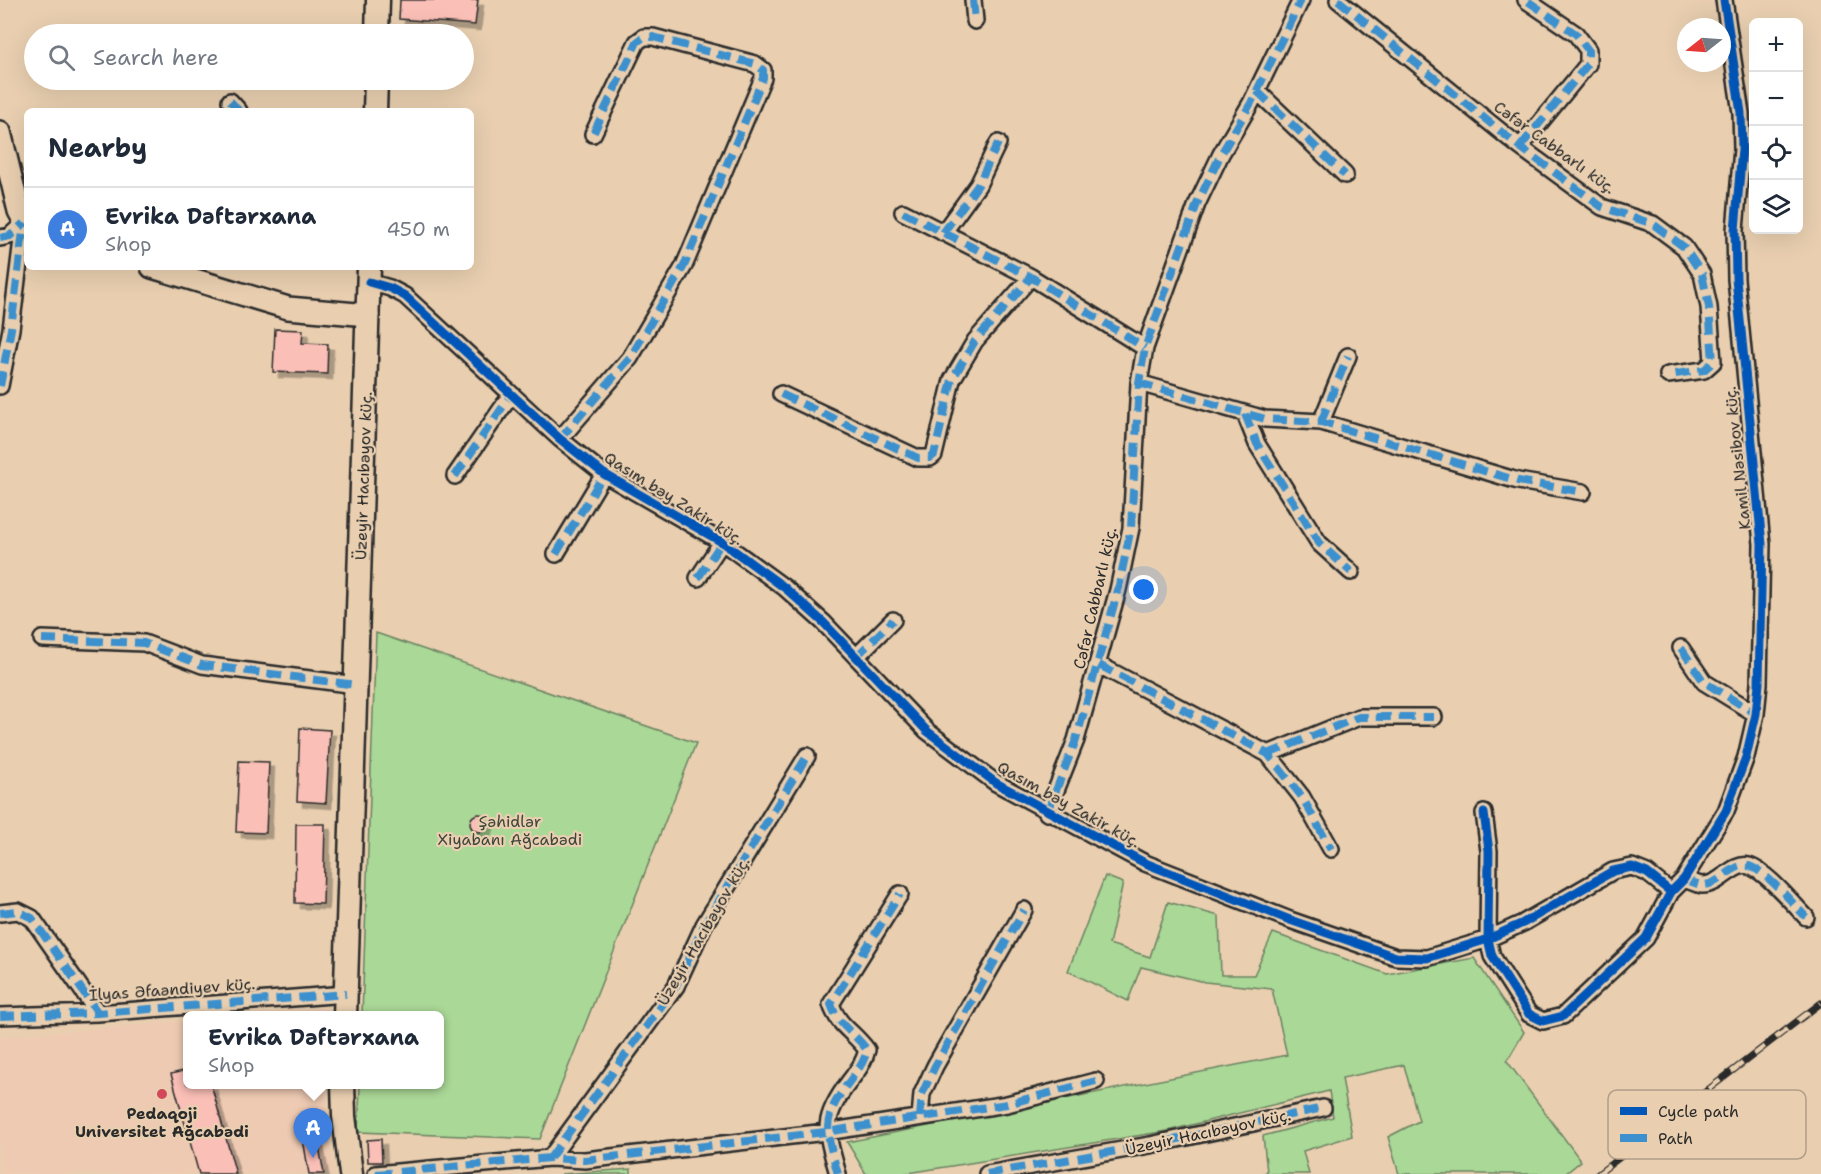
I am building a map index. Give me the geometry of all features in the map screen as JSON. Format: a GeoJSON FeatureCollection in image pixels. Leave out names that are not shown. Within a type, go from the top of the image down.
{"type":"FeatureCollection","features":[{"type":"Feature","properties":{"kind":"main road"},"geometry":{"type":"LineString","coordinates":[[377,24],[378,0]]}},
{"type":"Feature","properties":{"kind":"main road"},"geometry":{"type":"LineString","coordinates":[[375,108],[376,90]]}},
{"type":"Feature","properties":{"kind":"main road","name":"Üzeyir Hacıbəyov küç."},"geometry":{"type":"LineString","coordinates":[[346,1005],[369,274]]}},
{"type":"Feature","properties":{"kind":"main road"},"geometry":{"type":"LineString","coordinates":[[344,1089],[344,1116],[351,1174]]}},
{"type":"Feature","properties":{"kind":"street"},"geometry":{"type":"LineString","coordinates":[[974,0],[975,21]]}},
{"type":"Feature","properties":{"kind":"street","name":"Cəfər Cabbarlı küç."},"geometry":{"type":"LineString","coordinates":[[1047,813],[1076,740],[1099,665],[1131,528],[1139,383],[1144,348],[1197,204],[1221,154],[1257,91],[1301,0]]}},
{"type":"Feature","properties":{"kind":"street","name":"Cəfər Cabbarlı küç."},"geometry":{"type":"LineString","coordinates":[[1338,0],[1520,147],[1602,207],[1653,224],[1684,247],[1702,274],[1709,307],[1713,362],[1704,370],[1668,375]]}},
{"type":"Feature","properties":{"kind":"street"},"geometry":{"type":"LineString","coordinates":[[1520,147],[1588,64],[1588,50],[1576,34],[1526,0]]}},
{"type":"Feature","properties":{"kind":"street","name":"Kamil Nəsibov küç."},"geometry":{"type":"LineString","coordinates":[[1488,939],[1492,956],[1529,1014],[1543,1021],[1563,1016],[1646,938],[1671,892],[1684,879],[1726,811],[1746,757],[1756,714],[1762,597],[1762,544],[1736,279],[1735,230],[1742,150],[1741,113],[1724,0]]}},
{"type":"Feature","properties":{"kind":"street"},"geometry":{"type":"LineString","coordinates":[[560,439],[630,357],[684,266],[763,78],[764,70],[755,64],[653,37],[644,37],[637,42],[593,134]]}},
{"type":"Feature","properties":{"kind":"street"},"geometry":{"type":"LineString","coordinates":[[1257,91],[1345,175]]}},
{"type":"Feature","properties":{"kind":"street"},"geometry":{"type":"LineString","coordinates":[[0,132],[24,217]]}},
{"type":"Feature","properties":{"kind":"street"},"geometry":{"type":"LineString","coordinates":[[943,233],[978,185],[998,143]]}},
{"type":"Feature","properties":{"kind":"street"},"geometry":{"type":"LineString","coordinates":[[903,212],[1031,278],[1144,348]]}},
{"type":"Feature","properties":{"kind":"street"},"geometry":{"type":"LineString","coordinates":[[0,238],[10,236],[24,226]]}},
{"type":"Feature","properties":{"kind":"street"},"geometry":{"type":"LineString","coordinates":[[1,382],[24,237]]}},
{"type":"Feature","properties":{"kind":"street"},"geometry":{"type":"LineString","coordinates":[[162,270],[288,308],[312,313],[368,315]]}},
{"type":"Feature","properties":{"kind":"street","name":"Qasım bəy Zakir küç."},"geometry":{"type":"LineString","coordinates":[[369,274],[405,296],[560,439],[604,474],[722,542],[785,588],[927,731],[996,783],[1047,813],[1145,863],[1290,920],[1396,957],[1427,958],[1488,939],[1523,923],[1613,871],[1632,867],[1647,873],[1671,892]]}},
{"type":"Feature","properties":{"kind":"street"},"geometry":{"type":"LineString","coordinates":[[781,394],[918,458],[930,458],[934,455],[952,380],[975,341],[1031,278]]}},
{"type":"Feature","properties":{"kind":"street"},"geometry":{"type":"LineString","coordinates":[[1321,422],[1348,356]]}},
{"type":"Feature","properties":{"kind":"street"},"geometry":{"type":"LineString","coordinates":[[1139,383],[1265,419],[1321,422],[1518,480],[1583,492]]}},
{"type":"Feature","properties":{"kind":"street"},"geometry":{"type":"LineString","coordinates":[[455,476],[511,395]]}},
{"type":"Feature","properties":{"kind":"street"},"geometry":{"type":"LineString","coordinates":[[1245,414],[1257,444],[1318,543],[1351,572]]}},
{"type":"Feature","properties":{"kind":"street"},"geometry":{"type":"LineString","coordinates":[[556,554],[604,474]]}},
{"type":"Feature","properties":{"kind":"street"},"geometry":{"type":"LineString","coordinates":[[698,578],[722,542]]}},
{"type":"Feature","properties":{"kind":"street"},"geometry":{"type":"LineString","coordinates":[[856,657],[893,620]]}},
{"type":"Feature","properties":{"kind":"street"},"geometry":{"type":"LineString","coordinates":[[42,639],[144,643],[202,665],[356,685]]}},
{"type":"Feature","properties":{"kind":"street"},"geometry":{"type":"LineString","coordinates":[[1681,648],[1704,682],[1756,714]]}},
{"type":"Feature","properties":{"kind":"street"},"geometry":{"type":"LineString","coordinates":[[1099,665],[1268,754],[1302,797],[1331,849]]}},
{"type":"Feature","properties":{"kind":"street"},"geometry":{"type":"LineString","coordinates":[[1268,754],[1359,717],[1434,717]]}},
{"type":"Feature","properties":{"kind":"street","name":"Üzeyir Hacıbəyov küç."},"geometry":{"type":"LineString","coordinates":[[550,1158],[676,986],[704,925],[807,756]]}},
{"type":"Feature","properties":{"kind":"street"},"geometry":{"type":"LineString","coordinates":[[1484,813],[1489,851],[1488,939]]}},
{"type":"Feature","properties":{"kind":"street"},"geometry":{"type":"LineString","coordinates":[[1684,879],[1701,885],[1711,884],[1739,867],[1748,866],[1758,870],[1806,917]]}},
{"type":"Feature","properties":{"kind":"street"},"geometry":{"type":"LineString","coordinates":[[838,1174],[826,1132],[829,1116],[839,1095],[864,1062],[867,1050],[857,1036],[836,1019],[831,1004],[900,894]]}},
{"type":"Feature","properties":{"kind":"street"},"geometry":{"type":"LineString","coordinates":[[920,1117],[922,1094],[935,1066],[1024,910]]}},
{"type":"Feature","properties":{"kind":"street"},"geometry":{"type":"LineString","coordinates":[[0,914],[18,911],[32,918],[98,1012]]}},
{"type":"Feature","properties":{"kind":"street","name":"İlyas Əfaəndiyev küç."},"geometry":{"type":"LineString","coordinates":[[0,1016],[346,1005]]}},
{"type":"Feature","properties":{"kind":"street"},"geometry":{"type":"LineString","coordinates":[[376,1174],[550,1158],[585,1160],[826,1132],[1007,1104],[1096,1081]]}},
{"type":"Feature","properties":{"kind":"street","name":"Üzeyir Hacıbəyov küç."},"geometry":{"type":"LineString","coordinates":[[987,1174],[1150,1145],[1323,1108]]}},
{"type":"Feature","properties":{"kind":"shaded area"},"geometry":{"type":"Polygon","coordinates":[[[325,1008],[325,1011],[290,1011],[325,1008]]]}},
{"type":"Feature","properties":{"kind":"shaded area","name":"Pedaqoji Universitet Ağcabədi"},"geometry":{"type":"Polygon","coordinates":[[[183,1021],[183,1089],[324,1089],[333,1174],[0,1174],[0,1037],[183,1021]]]}},
{"type":"Feature","properties":{"kind":"green space","name":"Şəhidlər Xiyabanı Ağcabədi"},"geometry":{"type":"Polygon","coordinates":[[[376,633],[696,743],[540,1139],[358,1132],[360,1089],[444,1089],[444,1011],[362,1011],[376,633]]]}},
{"type":"Feature","properties":{"kind":"green space"},"geometry":{"type":"Polygon","coordinates":[[[1105,876],[1123,883],[1109,944],[1150,957],[1168,902],[1219,916],[1221,975],[1254,975],[1273,933],[1387,974],[1474,958],[1524,1032],[1507,1061],[1581,1161],[1565,1174],[1399,1174],[1388,1137],[1419,1121],[1404,1065],[1342,1078],[1352,1136],[1303,1151],[1309,1174],[1262,1174],[1267,1172],[1263,1136],[1333,1117],[1329,1091],[1167,1131],[902,1174],[866,1174],[847,1142],[1287,1055],[1272,989],[1205,982],[1141,967],[1128,1001],[1068,971],[1105,876]]]}},
{"type":"Feature","properties":{"kind":"green space"},"geometry":{"type":"Polygon","coordinates":[[[631,1169],[631,1174],[561,1174],[631,1169]]]}},
{"type":"Feature","properties":{"kind":"building"},"geometry":{"type":"Polygon","coordinates":[[[400,0],[478,0],[475,25],[399,19],[400,0]]]}},
{"type":"Feature","properties":{"kind":"building"},"geometry":{"type":"Polygon","coordinates":[[[275,329],[303,330],[302,343],[328,344],[327,374],[273,372],[275,329]]]}},
{"type":"Feature","properties":{"kind":"building"},"geometry":{"type":"Polygon","coordinates":[[[300,728],[330,730],[326,803],[297,801],[300,728]]]}},
{"type":"Feature","properties":{"kind":"building"},"geometry":{"type":"Polygon","coordinates":[[[239,761],[269,762],[266,833],[236,832],[239,761]]]}},
{"type":"Feature","properties":{"kind":"building"},"geometry":{"type":"Polygon","coordinates":[[[475,814],[483,814],[488,819],[486,830],[475,832],[470,827],[470,819],[475,814]]]}},
{"type":"Feature","properties":{"kind":"building"},"geometry":{"type":"Polygon","coordinates":[[[296,824],[325,824],[323,904],[295,903],[296,824]]]}},
{"type":"Feature","properties":{"kind":"building"},"geometry":{"type":"Polygon","coordinates":[[[183,1071],[183,1089],[212,1089],[236,1174],[199,1174],[171,1074],[183,1071]]]}},
{"type":"Feature","properties":{"kind":"building"},"geometry":{"type":"Polygon","coordinates":[[[317,1136],[324,1174],[309,1174],[303,1139],[317,1136]]]}},
{"type":"Feature","properties":{"kind":"building"},"geometry":{"type":"Polygon","coordinates":[[[381,1139],[382,1162],[368,1162],[367,1140],[381,1139]]]}},
{"type":"Feature","properties":{"kind":"railway"},"geometry":{"type":"LineString","coordinates":[[1708,1090],[1821,1003]]}},
{"type":"Feature","properties":{"kind":"railway"},"geometry":{"type":"LineString","coordinates":[[1598,1174],[1618,1159]]}},
{"type":"Feature","properties":{"kind":"marked path"},"geometry":{"type":"LineString","coordinates":[[973,0],[975,21]]}},
{"type":"Feature","properties":{"kind":"marked path"},"geometry":{"type":"LineString","coordinates":[[1047,813],[1076,740],[1118,590],[1131,528],[1139,383],[1145,348],[1197,204],[1221,154],[1251,103],[1301,0]]}},
{"type":"Feature","properties":{"kind":"marked path"},"geometry":{"type":"LineString","coordinates":[[1338,0],[1520,147],[1602,207],[1653,224],[1684,247],[1702,274],[1709,307],[1713,362],[1704,370],[1668,375]]}},
{"type":"Feature","properties":{"kind":"marked path"},"geometry":{"type":"LineString","coordinates":[[1520,147],[1588,64],[1588,50],[1576,34],[1526,0]]}},
{"type":"Feature","properties":{"kind":"marked path"},"geometry":{"type":"LineString","coordinates":[[560,439],[630,358],[684,266],[763,78],[763,70],[755,64],[653,37],[644,37],[637,42],[593,134]]}},
{"type":"Feature","properties":{"kind":"marked path"},"geometry":{"type":"LineString","coordinates":[[1257,91],[1345,175]]}},
{"type":"Feature","properties":{"kind":"marked path"},"geometry":{"type":"LineString","coordinates":[[230,101],[236,108]]}},
{"type":"Feature","properties":{"kind":"marked path"},"geometry":{"type":"LineString","coordinates":[[943,233],[978,185],[998,143]]}},
{"type":"Feature","properties":{"kind":"marked path"},"geometry":{"type":"LineString","coordinates":[[903,212],[1031,277],[1145,348]]}},
{"type":"Feature","properties":{"kind":"marked path"},"geometry":{"type":"LineString","coordinates":[[0,238],[10,236],[24,223]]}},
{"type":"Feature","properties":{"kind":"marked path"},"geometry":{"type":"LineString","coordinates":[[0,386],[11,329],[24,223]]}},
{"type":"Feature","properties":{"kind":"marked path"},"geometry":{"type":"LineString","coordinates":[[781,394],[918,458],[930,458],[934,455],[952,380],[975,341],[1031,277]]}},
{"type":"Feature","properties":{"kind":"marked path"},"geometry":{"type":"LineString","coordinates":[[1321,422],[1348,356]]}},
{"type":"Feature","properties":{"kind":"marked path"},"geometry":{"type":"LineString","coordinates":[[1139,383],[1265,419],[1321,422],[1518,481],[1583,492]]}},
{"type":"Feature","properties":{"kind":"marked path"},"geometry":{"type":"LineString","coordinates":[[455,476],[511,395]]}},
{"type":"Feature","properties":{"kind":"marked path"},"geometry":{"type":"LineString","coordinates":[[1245,414],[1257,444],[1319,543],[1351,572]]}},
{"type":"Feature","properties":{"kind":"marked path"},"geometry":{"type":"LineString","coordinates":[[556,554],[604,474]]}},
{"type":"Feature","properties":{"kind":"marked path"},"geometry":{"type":"LineString","coordinates":[[698,578],[722,542]]}},
{"type":"Feature","properties":{"kind":"marked path"},"geometry":{"type":"LineString","coordinates":[[856,657],[893,620]]}},
{"type":"Feature","properties":{"kind":"marked path"},"geometry":{"type":"LineString","coordinates":[[42,639],[144,643],[202,665],[356,685]]}},
{"type":"Feature","properties":{"kind":"marked path"},"geometry":{"type":"LineString","coordinates":[[1681,648],[1704,682],[1756,714]]}},
{"type":"Feature","properties":{"kind":"marked path"},"geometry":{"type":"LineString","coordinates":[[1099,665],[1268,754],[1302,797],[1331,849]]}},
{"type":"Feature","properties":{"kind":"marked path"},"geometry":{"type":"LineString","coordinates":[[1268,754],[1359,717],[1434,717]]}},
{"type":"Feature","properties":{"kind":"marked path"},"geometry":{"type":"LineString","coordinates":[[550,1158],[676,986],[704,925],[807,756]]}},
{"type":"Feature","properties":{"kind":"marked path"},"geometry":{"type":"LineString","coordinates":[[1684,879],[1700,885],[1708,884],[1715,882],[1737,867],[1749,866],[1771,881],[1806,917]]}},
{"type":"Feature","properties":{"kind":"marked path"},"geometry":{"type":"LineString","coordinates":[[838,1174],[829,1136],[830,1116],[833,1106],[862,1063],[867,1050],[838,1018],[831,1004],[900,894]]}},
{"type":"Feature","properties":{"kind":"marked path"},"geometry":{"type":"LineString","coordinates":[[920,1117],[922,1094],[935,1066],[1024,910]]}},
{"type":"Feature","properties":{"kind":"marked path"},"geometry":{"type":"LineString","coordinates":[[0,913],[18,911],[32,918],[98,1013]]}},
{"type":"Feature","properties":{"kind":"marked path"},"geometry":{"type":"LineString","coordinates":[[0,1016],[98,1013],[346,994]]}},
{"type":"Feature","properties":{"kind":"marked path"},"geometry":{"type":"LineString","coordinates":[[376,1174],[550,1158],[585,1160],[826,1132],[1007,1104],[1096,1081]]}},
{"type":"Feature","properties":{"kind":"marked path"},"geometry":{"type":"LineString","coordinates":[[987,1174],[1150,1145],[1323,1108]]}},
{"type":"Feature","properties":{"kind":"cycle path"},"geometry":{"type":"LineString","coordinates":[[1484,813],[1489,851],[1488,939],[1492,956],[1529,1014],[1543,1021],[1563,1016],[1646,938],[1671,892],[1684,879],[1726,811],[1746,757],[1756,714],[1759,684],[1762,544],[1736,279],[1735,230],[1742,149],[1741,113],[1724,0]]}},
{"type":"Feature","properties":{"kind":"cycle path"},"geometry":{"type":"LineString","coordinates":[[369,282],[390,288],[405,296],[560,439],[604,474],[722,542],[785,588],[823,622],[927,731],[996,783],[1145,863],[1290,920],[1396,957],[1427,958],[1488,939],[1523,923],[1613,871],[1632,867],[1647,873],[1671,892]]}},
{"type":"Feature","properties":{"kind":"place","name":"Pedaqoji Universitet Ağcabədi"},"geometry":{"type":"Point","coordinates":[162,1094]}},
{"type":"Feature","properties":{"kind":"place","name":"Evrika Dəftərxana"},"geometry":{"type":"Point","coordinates":[313,1158]}}]}
